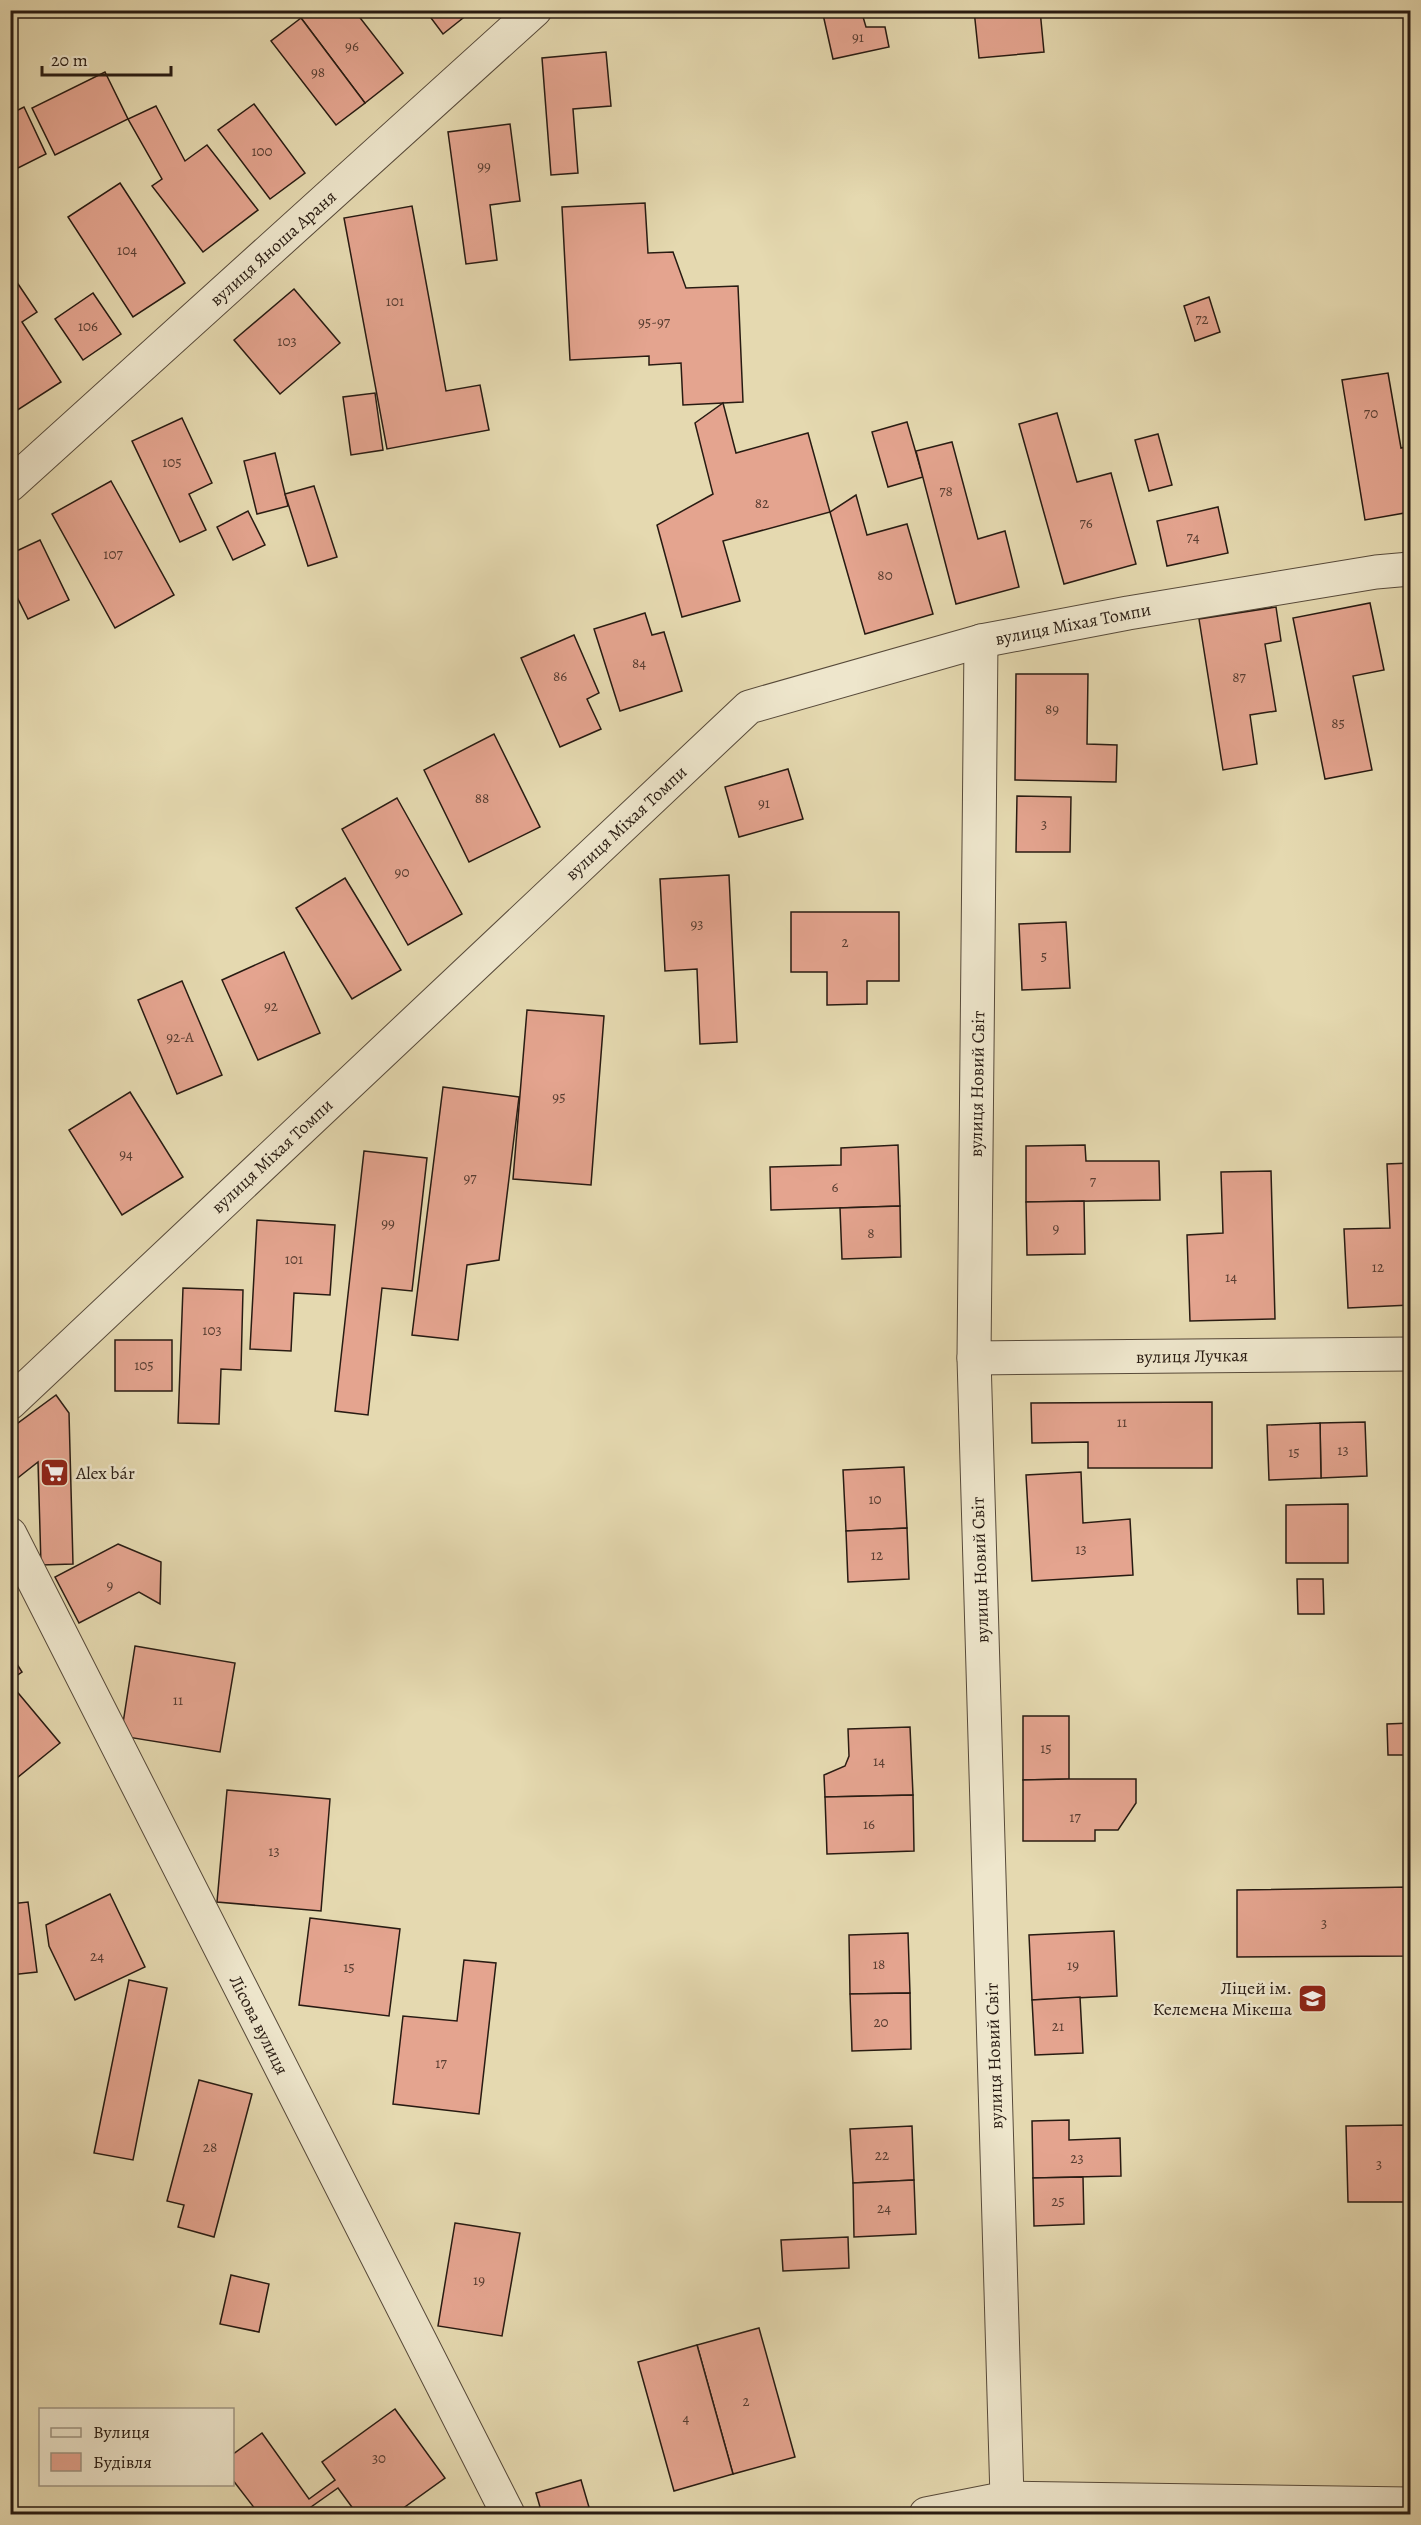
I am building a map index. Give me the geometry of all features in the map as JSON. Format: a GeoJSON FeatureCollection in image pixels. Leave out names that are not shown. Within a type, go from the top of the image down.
{"type":"FeatureCollection","features":[{"type":"Feature","properties":{"kind":"street","name":"вулиця Яноша Араня"},"geometry":{"type":"LineString","coordinates":[[10,485],[535,10]]}},
{"type":"Feature","properties":{"kind":"street","name":"вулиця Міхая Томпи"},"geometry":{"type":"LineString","coordinates":[[10,1403],[749,707],[981,641],[1175,605],[1376,572],[1410,569]]}},
{"type":"Feature","properties":{"kind":"street","name":"вулиця Новий Світ"},"geometry":{"type":"LineString","coordinates":[[981,641],[974,1358],[1007,2498]]}},
{"type":"Feature","properties":{"kind":"street","name":"вулиця Лучкая"},"geometry":{"type":"LineString","coordinates":[[974,1358],[1410,1354]]}},
{"type":"Feature","properties":{"kind":"street","name":"Лісова вулиця"},"geometry":{"type":"LineString","coordinates":[[10,1534],[508,2514]]}},
{"type":"Feature","properties":{"kind":"street"},"geometry":{"type":"LineString","coordinates":[[926,2514],[1007,2498],[1410,2504]]}},
{"type":"Feature","properties":{"kind":"building"},"geometry":{"type":"Polygon","coordinates":[[[295,10],[354,10],[403,73],[365,103],[295,10]]]}},
{"type":"Feature","properties":{"kind":"building"},"geometry":{"type":"Polygon","coordinates":[[[425,10],[473,10],[443,34],[425,10]]]}},
{"type":"Feature","properties":{"kind":"building"},"geometry":{"type":"Polygon","coordinates":[[[822,10],[861,10],[866,27],[885,27],[889,47],[833,59],[822,10]]]}},
{"type":"Feature","properties":{"kind":"building"},"geometry":{"type":"Polygon","coordinates":[[[944,10],[974,10],[974,13],[945,17],[944,10]]]}},
{"type":"Feature","properties":{"kind":"building"},"geometry":{"type":"Polygon","coordinates":[[[974,10],[1040,10],[1044,52],[979,58],[974,10]]]}},
{"type":"Feature","properties":{"kind":"building"},"geometry":{"type":"Polygon","coordinates":[[[301,18],[365,103],[336,125],[271,41],[301,18]]]}},
{"type":"Feature","properties":{"kind":"building"},"geometry":{"type":"Polygon","coordinates":[[[606,52],[611,106],[573,109],[578,173],[551,175],[542,58],[606,52]]]}},
{"type":"Feature","properties":{"kind":"building"},"geometry":{"type":"Polygon","coordinates":[[[105,72],[128,119],[55,155],[32,108],[105,72]]]}},
{"type":"Feature","properties":{"kind":"building"},"geometry":{"type":"Polygon","coordinates":[[[254,104],[305,173],[270,199],[218,130],[254,104]]]}},
{"type":"Feature","properties":{"kind":"building"},"geometry":{"type":"Polygon","coordinates":[[[156,106],[185,161],[207,145],[258,210],[203,252],[152,186],[162,179],[128,119],[156,106]]]}},
{"type":"Feature","properties":{"kind":"building"},"geometry":{"type":"Polygon","coordinates":[[[24,107],[46,154],[10,172],[10,114],[24,107]]]}},
{"type":"Feature","properties":{"kind":"building"},"geometry":{"type":"Polygon","coordinates":[[[510,124],[520,201],[490,205],[497,260],[466,264],[448,132],[510,124]]]}},
{"type":"Feature","properties":{"kind":"building"},"geometry":{"type":"Polygon","coordinates":[[[120,183],[185,283],[133,317],[68,217],[120,183]]]}},
{"type":"Feature","properties":{"kind":"building"},"geometry":{"type":"Polygon","coordinates":[[[645,203],[648,253],[673,252],[686,288],[738,286],[743,402],[683,405],[681,363],[649,365],[649,356],[570,360],[562,207],[645,203]]]}},
{"type":"Feature","properties":{"kind":"building"},"geometry":{"type":"Polygon","coordinates":[[[412,206],[446,391],[480,385],[489,430],[387,449],[344,218],[412,206]]]}},
{"type":"Feature","properties":{"kind":"building"},"geometry":{"type":"Polygon","coordinates":[[[10,272],[37,312],[22,322],[61,382],[16,411],[10,402],[10,272]]]}},
{"type":"Feature","properties":{"kind":"building"},"geometry":{"type":"Polygon","coordinates":[[[294,289],[340,343],[280,394],[234,340],[294,289]]]}},
{"type":"Feature","properties":{"kind":"building"},"geometry":{"type":"Polygon","coordinates":[[[93,293],[121,334],[83,360],[55,319],[93,293]]]}},
{"type":"Feature","properties":{"kind":"building"},"geometry":{"type":"Polygon","coordinates":[[[1209,297],[1220,332],[1195,341],[1184,306],[1209,297]]]}},
{"type":"Feature","properties":{"kind":"building"},"geometry":{"type":"Polygon","coordinates":[[[1388,373],[1401,448],[1410,446],[1410,512],[1365,520],[1342,380],[1388,373]]]}},
{"type":"Feature","properties":{"kind":"building"},"geometry":{"type":"Polygon","coordinates":[[[375,393],[383,450],[351,455],[343,397],[375,393]]]}},
{"type":"Feature","properties":{"kind":"building"},"geometry":{"type":"Polygon","coordinates":[[[723,403],[736,453],[808,433],[830,512],[723,541],[740,601],[682,617],[657,525],[713,494],[695,423],[723,403]]]}},
{"type":"Feature","properties":{"kind":"building"},"geometry":{"type":"Polygon","coordinates":[[[1057,413],[1077,482],[1111,473],[1136,564],[1064,584],[1019,424],[1057,413]]]}},
{"type":"Feature","properties":{"kind":"building"},"geometry":{"type":"Polygon","coordinates":[[[182,418],[212,483],[189,494],[206,530],[180,542],[132,441],[182,418]]]}},
{"type":"Feature","properties":{"kind":"building"},"geometry":{"type":"Polygon","coordinates":[[[907,422],[923,477],[888,487],[872,432],[907,422]]]}},
{"type":"Feature","properties":{"kind":"building"},"geometry":{"type":"Polygon","coordinates":[[[1158,434],[1172,485],[1149,491],[1135,440],[1158,434]]]}},
{"type":"Feature","properties":{"kind":"building"},"geometry":{"type":"Polygon","coordinates":[[[952,442],[978,539],[1005,531],[1019,587],[956,604],[916,451],[952,442]]]}},
{"type":"Feature","properties":{"kind":"building"},"geometry":{"type":"Polygon","coordinates":[[[275,453],[288,506],[257,514],[244,461],[275,453]]]}},
{"type":"Feature","properties":{"kind":"building"},"geometry":{"type":"Polygon","coordinates":[[[111,481],[174,595],[115,628],[52,514],[111,481]]]}},
{"type":"Feature","properties":{"kind":"building"},"geometry":{"type":"Polygon","coordinates":[[[314,486],[337,557],[308,566],[285,494],[314,486]]]}},
{"type":"Feature","properties":{"kind":"building"},"geometry":{"type":"Polygon","coordinates":[[[856,495],[867,535],[907,524],[933,614],[865,634],[830,512],[856,495]]]}},
{"type":"Feature","properties":{"kind":"building"},"geometry":{"type":"Polygon","coordinates":[[[1218,507],[1228,553],[1167,566],[1157,521],[1218,507]]]}},
{"type":"Feature","properties":{"kind":"building"},"geometry":{"type":"Polygon","coordinates":[[[248,511],[265,545],[233,560],[217,527],[248,511]]]}},
{"type":"Feature","properties":{"kind":"building"},"geometry":{"type":"Polygon","coordinates":[[[40,540],[69,600],[28,619],[10,583],[10,554],[40,540]]]}},
{"type":"Feature","properties":{"kind":"building"},"geometry":{"type":"Polygon","coordinates":[[[1370,603],[1384,670],[1353,676],[1372,770],[1325,779],[1293,618],[1370,603]]]}},
{"type":"Feature","properties":{"kind":"building"},"geometry":{"type":"Polygon","coordinates":[[[1276,607],[1281,641],[1265,644],[1276,711],[1250,715],[1257,764],[1223,770],[1199,619],[1276,607]]]}},
{"type":"Feature","properties":{"kind":"building"},"geometry":{"type":"Polygon","coordinates":[[[645,613],[652,635],[664,632],[682,691],[620,711],[594,629],[645,613]]]}},
{"type":"Feature","properties":{"kind":"building"},"geometry":{"type":"Polygon","coordinates":[[[574,635],[599,693],[587,699],[601,729],[560,747],[521,658],[574,635]]]}},
{"type":"Feature","properties":{"kind":"building"},"geometry":{"type":"Polygon","coordinates":[[[1016,674],[1088,674],[1087,744],[1117,745],[1116,782],[1015,780],[1016,674]]]}},
{"type":"Feature","properties":{"kind":"building"},"geometry":{"type":"Polygon","coordinates":[[[494,734],[540,827],[469,862],[424,770],[494,734]]]}},
{"type":"Feature","properties":{"kind":"building"},"geometry":{"type":"Polygon","coordinates":[[[788,769],[803,819],[739,837],[725,787],[788,769]]]}},
{"type":"Feature","properties":{"kind":"building"},"geometry":{"type":"Polygon","coordinates":[[[1017,796],[1071,797],[1070,852],[1016,852],[1017,796]]]}},
{"type":"Feature","properties":{"kind":"building"},"geometry":{"type":"Polygon","coordinates":[[[397,798],[462,914],[408,945],[342,829],[397,798]]]}},
{"type":"Feature","properties":{"kind":"building"},"geometry":{"type":"Polygon","coordinates":[[[729,875],[737,1042],[700,1044],[697,969],[665,971],[660,879],[729,875]]]}},
{"type":"Feature","properties":{"kind":"building"},"geometry":{"type":"Polygon","coordinates":[[[345,878],[401,970],[352,999],[296,908],[345,878]]]}},
{"type":"Feature","properties":{"kind":"building"},"geometry":{"type":"Polygon","coordinates":[[[791,912],[899,912],[899,981],[867,981],[867,1004],[827,1005],[827,972],[791,972],[791,912]]]}},
{"type":"Feature","properties":{"kind":"building"},"geometry":{"type":"Polygon","coordinates":[[[1066,922],[1070,988],[1022,990],[1019,924],[1066,922]]]}},
{"type":"Feature","properties":{"kind":"building"},"geometry":{"type":"Polygon","coordinates":[[[284,952],[320,1033],[258,1060],[222,980],[284,952]]]}},
{"type":"Feature","properties":{"kind":"building"},"geometry":{"type":"Polygon","coordinates":[[[182,981],[222,1075],[177,1094],[138,1000],[182,981]]]}},
{"type":"Feature","properties":{"kind":"building"},"geometry":{"type":"Polygon","coordinates":[[[527,1010],[604,1016],[591,1185],[513,1179],[527,1010]]]}},
{"type":"Feature","properties":{"kind":"building"},"geometry":{"type":"Polygon","coordinates":[[[443,1087],[519,1097],[499,1260],[467,1265],[458,1340],[412,1335],[443,1087]]]}},
{"type":"Feature","properties":{"kind":"building"},"geometry":{"type":"Polygon","coordinates":[[[130,1092],[183,1177],[122,1215],[69,1130],[130,1092]]]}},
{"type":"Feature","properties":{"kind":"building"},"geometry":{"type":"Polygon","coordinates":[[[898,1145],[900,1206],[771,1210],[770,1167],[841,1165],[841,1148],[898,1145]]]}},
{"type":"Feature","properties":{"kind":"building"},"geometry":{"type":"Polygon","coordinates":[[[1085,1145],[1086,1161],[1159,1161],[1160,1200],[1026,1202],[1026,1146],[1085,1145]]]}},
{"type":"Feature","properties":{"kind":"building"},"geometry":{"type":"Polygon","coordinates":[[[364,1151],[427,1158],[412,1291],[382,1288],[368,1415],[335,1411],[364,1151]]]}},
{"type":"Feature","properties":{"kind":"building"},"geometry":{"type":"Polygon","coordinates":[[[1410,1163],[1410,1305],[1348,1308],[1344,1229],[1390,1228],[1387,1164],[1410,1163]]]}},
{"type":"Feature","properties":{"kind":"building"},"geometry":{"type":"Polygon","coordinates":[[[1271,1171],[1275,1319],[1190,1321],[1187,1235],[1223,1233],[1221,1172],[1271,1171]]]}},
{"type":"Feature","properties":{"kind":"building"},"geometry":{"type":"Polygon","coordinates":[[[1084,1201],[1085,1254],[1027,1255],[1026,1202],[1084,1201]]]}},
{"type":"Feature","properties":{"kind":"building"},"geometry":{"type":"Polygon","coordinates":[[[900,1206],[901,1257],[842,1259],[840,1208],[900,1206]]]}},
{"type":"Feature","properties":{"kind":"building"},"geometry":{"type":"Polygon","coordinates":[[[257,1220],[335,1225],[330,1295],[294,1293],[291,1351],[250,1349],[257,1220]]]}},
{"type":"Feature","properties":{"kind":"building"},"geometry":{"type":"Polygon","coordinates":[[[183,1288],[243,1290],[241,1370],[221,1369],[219,1424],[178,1423],[183,1288]]]}},
{"type":"Feature","properties":{"kind":"building"},"geometry":{"type":"Polygon","coordinates":[[[115,1340],[172,1340],[172,1391],[115,1391],[115,1340]]]}},
{"type":"Feature","properties":{"kind":"building","name":"Alex bár"},"geometry":{"type":"Polygon","coordinates":[[[56,1395],[69,1413],[73,1564],[41,1565],[38,1462],[10,1484],[10,1429],[56,1395]]]}},
{"type":"Feature","properties":{"kind":"building"},"geometry":{"type":"Polygon","coordinates":[[[1212,1402],[1212,1468],[1088,1468],[1088,1442],[1032,1443],[1031,1403],[1212,1402]]]}},
{"type":"Feature","properties":{"kind":"building"},"geometry":{"type":"Polygon","coordinates":[[[1365,1422],[1367,1476],[1321,1478],[1320,1423],[1365,1422]]]}},
{"type":"Feature","properties":{"kind":"building"},"geometry":{"type":"Polygon","coordinates":[[[1320,1423],[1321,1478],[1269,1480],[1267,1425],[1320,1423]]]}},
{"type":"Feature","properties":{"kind":"building"},"geometry":{"type":"Polygon","coordinates":[[[904,1467],[907,1528],[846,1531],[843,1470],[904,1467]]]}},
{"type":"Feature","properties":{"kind":"building"},"geometry":{"type":"Polygon","coordinates":[[[1081,1472],[1083,1523],[1130,1519],[1133,1575],[1032,1581],[1026,1475],[1081,1472]]]}},
{"type":"Feature","properties":{"kind":"building"},"geometry":{"type":"Polygon","coordinates":[[[1348,1504],[1348,1563],[1286,1563],[1286,1505],[1348,1504]]]}},
{"type":"Feature","properties":{"kind":"building"},"geometry":{"type":"Polygon","coordinates":[[[907,1528],[909,1579],[848,1582],[846,1531],[907,1528]]]}},
{"type":"Feature","properties":{"kind":"building"},"geometry":{"type":"Polygon","coordinates":[[[118,1544],[161,1562],[160,1604],[139,1592],[79,1623],[55,1577],[118,1544]]]}},
{"type":"Feature","properties":{"kind":"building"},"geometry":{"type":"Polygon","coordinates":[[[1297,1579],[1323,1579],[1324,1614],[1298,1614],[1297,1579]]]}},
{"type":"Feature","properties":{"kind":"building"},"geometry":{"type":"Polygon","coordinates":[[[135,1646],[235,1663],[220,1752],[121,1736],[135,1646]]]}},
{"type":"Feature","properties":{"kind":"building"},"geometry":{"type":"Polygon","coordinates":[[[10,1653],[22,1672],[10,1680],[10,1653]]]}},
{"type":"Feature","properties":{"kind":"building"},"geometry":{"type":"Polygon","coordinates":[[[1404,1659],[1410,1659],[1410,1695],[1406,1695],[1404,1659]]]}},
{"type":"Feature","properties":{"kind":"building"},"geometry":{"type":"Polygon","coordinates":[[[14,1688],[60,1743],[12,1782],[10,1691],[14,1688]]]}},
{"type":"Feature","properties":{"kind":"building"},"geometry":{"type":"Polygon","coordinates":[[[1023,1716],[1069,1716],[1069,1779],[1023,1780],[1023,1716]]]}},
{"type":"Feature","properties":{"kind":"building"},"geometry":{"type":"Polygon","coordinates":[[[1410,1723],[1410,1755],[1388,1755],[1387,1724],[1410,1723]]]}},
{"type":"Feature","properties":{"kind":"building"},"geometry":{"type":"Polygon","coordinates":[[[910,1727],[913,1795],[825,1797],[824,1775],[845,1766],[849,1756],[848,1729],[910,1727]]]}},
{"type":"Feature","properties":{"kind":"building"},"geometry":{"type":"Polygon","coordinates":[[[1136,1779],[1136,1803],[1118,1830],[1095,1830],[1095,1841],[1023,1841],[1023,1780],[1136,1779]]]}},
{"type":"Feature","properties":{"kind":"building"},"geometry":{"type":"Polygon","coordinates":[[[227,1790],[330,1799],[321,1911],[217,1902],[227,1790]]]}},
{"type":"Feature","properties":{"kind":"building"},"geometry":{"type":"Polygon","coordinates":[[[913,1795],[914,1851],[827,1854],[825,1797],[913,1795]]]}},
{"type":"Feature","properties":{"kind":"building"},"geometry":{"type":"Polygon","coordinates":[[[1410,1887],[1410,1956],[1237,1957],[1237,1890],[1410,1887]]]}},
{"type":"Feature","properties":{"kind":"building"},"geometry":{"type":"Polygon","coordinates":[[[110,1894],[145,1967],[75,2000],[49,1946],[46,1925],[110,1894]]]}},
{"type":"Feature","properties":{"kind":"building"},"geometry":{"type":"Polygon","coordinates":[[[28,1902],[37,1972],[10,1975],[10,1904],[28,1902]]]}},
{"type":"Feature","properties":{"kind":"building"},"geometry":{"type":"Polygon","coordinates":[[[310,1918],[400,1929],[389,2016],[299,2005],[310,1918]]]}},
{"type":"Feature","properties":{"kind":"building"},"geometry":{"type":"Polygon","coordinates":[[[1114,1931],[1117,1996],[1032,2000],[1029,1935],[1114,1931]]]}},
{"type":"Feature","properties":{"kind":"building"},"geometry":{"type":"Polygon","coordinates":[[[908,1933],[910,1993],[850,1994],[849,1935],[908,1933]]]}},
{"type":"Feature","properties":{"kind":"building"},"geometry":{"type":"Polygon","coordinates":[[[464,1960],[496,1963],[479,2114],[393,2104],[403,2016],[457,2021],[464,1960]]]}},
{"type":"Feature","properties":{"kind":"building"},"geometry":{"type":"Polygon","coordinates":[[[129,1980],[167,1988],[133,2160],[94,2153],[129,1980]]]}},
{"type":"Feature","properties":{"kind":"building"},"geometry":{"type":"Polygon","coordinates":[[[910,1993],[911,2049],[852,2051],[850,1994],[910,1993]]]}},
{"type":"Feature","properties":{"kind":"building"},"geometry":{"type":"Polygon","coordinates":[[[1080,1997],[1083,2053],[1035,2055],[1032,2000],[1080,1997]]]}},
{"type":"Feature","properties":{"kind":"building"},"geometry":{"type":"Polygon","coordinates":[[[199,2080],[252,2094],[214,2237],[178,2227],[184,2205],[167,2201],[199,2080]]]}},
{"type":"Feature","properties":{"kind":"building"},"geometry":{"type":"Polygon","coordinates":[[[1069,2120],[1069,2140],[1120,2138],[1121,2176],[1033,2178],[1032,2121],[1069,2120]]]}},
{"type":"Feature","properties":{"kind":"building"},"geometry":{"type":"Polygon","coordinates":[[[1410,2125],[1410,2202],[1348,2202],[1346,2126],[1410,2125]]]}},
{"type":"Feature","properties":{"kind":"building"},"geometry":{"type":"Polygon","coordinates":[[[912,2126],[914,2180],[853,2183],[850,2129],[912,2126]]]}},
{"type":"Feature","properties":{"kind":"building"},"geometry":{"type":"Polygon","coordinates":[[[1083,2177],[1084,2224],[1034,2226],[1033,2178],[1083,2177]]]}},
{"type":"Feature","properties":{"kind":"building"},"geometry":{"type":"Polygon","coordinates":[[[914,2180],[916,2234],[854,2237],[853,2183],[914,2180]]]}},
{"type":"Feature","properties":{"kind":"building"},"geometry":{"type":"Polygon","coordinates":[[[455,2223],[520,2233],[502,2336],[438,2326],[455,2223]]]}},
{"type":"Feature","properties":{"kind":"building"},"geometry":{"type":"Polygon","coordinates":[[[848,2237],[849,2268],[783,2271],[781,2240],[848,2237]]]}},
{"type":"Feature","properties":{"kind":"building"},"geometry":{"type":"Polygon","coordinates":[[[231,2275],[269,2284],[259,2332],[220,2324],[231,2275]]]}},
{"type":"Feature","properties":{"kind":"building"},"geometry":{"type":"Polygon","coordinates":[[[759,2328],[795,2457],[733,2474],[697,2345],[759,2328]]]}},
{"type":"Feature","properties":{"kind":"building"},"geometry":{"type":"Polygon","coordinates":[[[697,2345],[733,2474],[674,2491],[638,2362],[697,2345]]]}},
{"type":"Feature","properties":{"kind":"building"},"geometry":{"type":"Polygon","coordinates":[[[395,2409],[445,2478],[395,2514],[357,2514],[338,2488],[301,2514],[259,2514],[234,2482],[234,2454],[262,2433],[309,2499],[335,2480],[322,2462],[395,2409]]]}},
{"type":"Feature","properties":{"kind":"building"},"geometry":{"type":"Polygon","coordinates":[[[581,2480],[591,2514],[542,2514],[536,2493],[581,2480]]]}},
{"type":"Feature","properties":{"kind":"place","name":"Alex bár"},"geometry":{"type":"Point","coordinates":[55,1473]}},
{"type":"Feature","properties":{"kind":"place","name":"Ліцей ім. Келемена Мікеша"},"geometry":{"type":"Point","coordinates":[1313,1998]}}]}
